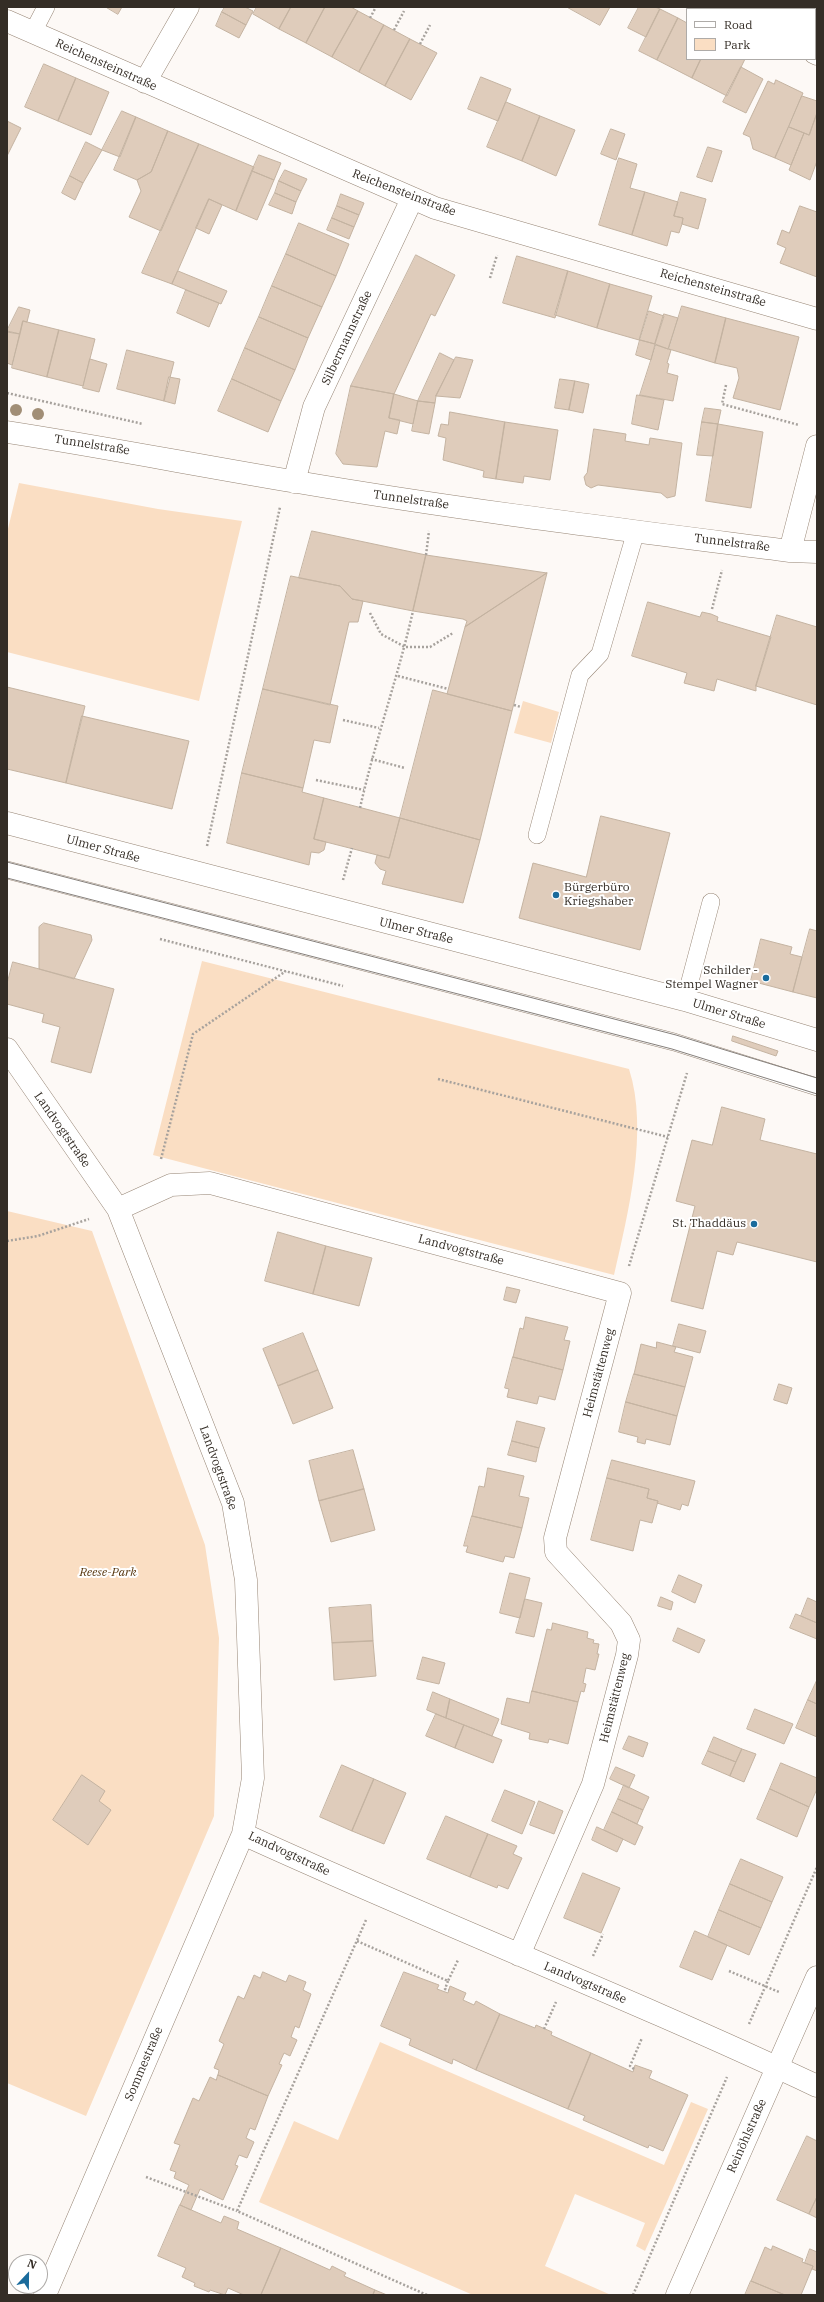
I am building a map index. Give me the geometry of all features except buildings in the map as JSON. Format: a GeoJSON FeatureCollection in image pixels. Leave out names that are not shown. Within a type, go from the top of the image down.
{"type":"FeatureCollection","features":[{"type":"Feature","properties":{"kind":"street"},"geometry":{"type":"LineString","coordinates":[[145,82],[188,7]]}},
{"type":"Feature","properties":{"kind":"street","name":"Reichensteinstraße"},"geometry":{"type":"LineString","coordinates":[[7,21],[412,199],[442,210],[817,319]]}},
{"type":"Feature","properties":{"kind":"street","name":"Silbermannstraße"},"geometry":{"type":"LineString","coordinates":[[290,481],[314,407],[412,199]]}},
{"type":"Feature","properties":{"kind":"street","name":"Tunnelstraße"},"geometry":{"type":"LineString","coordinates":[[7,432],[158,456],[290,481],[411,500],[729,543],[817,552]]}},
{"type":"Feature","properties":{"kind":"street"},"geometry":{"type":"LineString","coordinates":[[790,550],[817,446]]}},
{"type":"Feature","properties":{"kind":"street","name":"Ulmer Straße"},"geometry":{"type":"LineString","coordinates":[[9,825],[685,1000],[817,1040]]}},
{"type":"Feature","properties":{"kind":"street","name":"Landvogtstraße"},"geometry":{"type":"LineString","coordinates":[[7,1049],[118,1209],[233,1503],[246,1580],[253,1762],[253,1778],[244,1834],[377,1894],[739,2049],[817,2086]]}},
{"type":"Feature","properties":{"kind":"street","name":"Landvogtstraße"},"geometry":{"type":"LineString","coordinates":[[118,1209],[171,1185],[210,1183],[620,1293]]}},
{"type":"Feature","properties":{"kind":"street","name":"Heimstättenweg"},"geometry":{"type":"LineString","coordinates":[[519,1955],[593,1784],[628,1655],[629,1640],[621,1623],[556,1552],[555,1538],[620,1293]]}},
{"type":"Feature","properties":{"kind":"street","name":"Sommestraße"},"geometry":{"type":"LineString","coordinates":[[45,2295],[244,1834]]}},
{"type":"Feature","properties":{"kind":"street","name":"Reinöhlstraße"},"geometry":{"type":"LineString","coordinates":[[677,2295],[817,1977]]}},
{"type":"Feature","properties":{"kind":"lane"},"geometry":{"type":"LineString","coordinates":[[33,32],[46,7]]}},
{"type":"Feature","properties":{"kind":"lane"},"geometry":{"type":"LineString","coordinates":[[537,835],[580,675],[600,654],[636,531]]}},
{"type":"Feature","properties":{"kind":"lane"},"geometry":{"type":"LineString","coordinates":[[7,870],[674,1042],[817,1087]]}},
{"type":"Feature","properties":{"kind":"lane"},"geometry":{"type":"LineString","coordinates":[[685,1000],[711,902]]}},
{"type":"Feature","properties":{"kind":"path"},"geometry":{"type":"LineString","coordinates":[[370,18],[376,7]]}},
{"type":"Feature","properties":{"kind":"path"},"geometry":{"type":"LineString","coordinates":[[394,30],[404,11]]}},
{"type":"Feature","properties":{"kind":"path"},"geometry":{"type":"LineString","coordinates":[[420,44],[430,25]]}},
{"type":"Feature","properties":{"kind":"path"},"geometry":{"type":"LineString","coordinates":[[726,385],[722,404],[802,426]]}},
{"type":"Feature","properties":{"kind":"path"},"geometry":{"type":"LineString","coordinates":[[7,393],[148,425]]}},
{"type":"Feature","properties":{"kind":"path"},"geometry":{"type":"LineString","coordinates":[[206,849],[290,481]]}},
{"type":"Feature","properties":{"kind":"path"},"geometry":{"type":"LineString","coordinates":[[712,609],[729,543]]}},
{"type":"Feature","properties":{"kind":"path"},"geometry":{"type":"LineString","coordinates":[[360,808],[379,728],[398,676],[413,611]]}},
{"type":"Feature","properties":{"kind":"path"},"geometry":{"type":"LineString","coordinates":[[370,613],[381,634],[405,647],[430,647],[453,633]]}},
{"type":"Feature","properties":{"kind":"path"},"geometry":{"type":"LineString","coordinates":[[398,676],[448,689]]}},
{"type":"Feature","properties":{"kind":"path"},"geometry":{"type":"LineString","coordinates":[[514,705],[522,707]]}},
{"type":"Feature","properties":{"kind":"path"},"geometry":{"type":"LineString","coordinates":[[342,720],[379,728]]}},
{"type":"Feature","properties":{"kind":"path"},"geometry":{"type":"LineString","coordinates":[[371,759],[405,768]]}},
{"type":"Feature","properties":{"kind":"path"},"geometry":{"type":"LineString","coordinates":[[316,780],[364,790]]}},
{"type":"Feature","properties":{"kind":"path"},"geometry":{"type":"LineString","coordinates":[[342,885],[352,848]]}},
{"type":"Feature","properties":{"kind":"path"},"geometry":{"type":"LineString","coordinates":[[171,1185],[160,1161],[193,1034],[285,972]]}},
{"type":"Feature","properties":{"kind":"path"},"geometry":{"type":"LineString","coordinates":[[620,1293],[688,1072]]}},
{"type":"Feature","properties":{"kind":"path"},"geometry":{"type":"LineString","coordinates":[[438,1079],[668,1137]]}},
{"type":"Feature","properties":{"kind":"path"},"geometry":{"type":"LineString","coordinates":[[7,1241],[38,1236],[118,1209]]}},
{"type":"Feature","properties":{"kind":"path"},"geometry":{"type":"LineString","coordinates":[[633,2295],[817,1867]]}},
{"type":"Feature","properties":{"kind":"path"},"geometry":{"type":"LineString","coordinates":[[237,2211],[377,1894]]}},
{"type":"Feature","properties":{"kind":"path"},"geometry":{"type":"LineString","coordinates":[[449,1990],[445,1989],[470,1933]]}},
{"type":"Feature","properties":{"kind":"path"},"geometry":{"type":"LineString","coordinates":[[357,1941],[448,1981]]}},
{"type":"Feature","properties":{"kind":"path"},"geometry":{"type":"LineString","coordinates":[[729,1971],[806,2002]]}},
{"type":"Feature","properties":{"kind":"path"},"geometry":{"type":"LineString","coordinates":[[634,2068],[630,2066],[654,2012]]}},
{"type":"Feature","properties":{"kind":"path"},"geometry":{"type":"LineString","coordinates":[[146,2177],[237,2211],[427,2295]]}},
{"type":"Feature","properties":{"kind":"green space"},"geometry":{"type":"Polygon","coordinates":[[[19,483],[158,509],[242,521],[199,701],[7,652],[7,533],[19,483]]]}},
{"type":"Feature","properties":{"kind":"green space"},"geometry":{"type":"Polygon","coordinates":[[[523,701],[559,712],[551,743],[514,733],[523,701]]]}},
{"type":"Feature","properties":{"kind":"green space"},"geometry":{"type":"Polygon","coordinates":[[[202,961],[629,1069],[635,1093],[637,1145],[630,1199],[614,1275],[153,1155],[202,961]]]}},
{"type":"Feature","properties":{"kind":"green space","name":"Reese-Park"},"geometry":{"type":"Polygon","coordinates":[[[7,1211],[92,1231],[205,1545],[219,1638],[214,1816],[86,2116],[7,2083],[7,1211]]]}},
{"type":"Feature","properties":{"kind":"green space"},"geometry":{"type":"Polygon","coordinates":[[[380,2042],[664,2165],[691,2102],[708,2109],[645,2251],[636,2246],[645,2223],[575,2194],[545,2266],[611,2295],[473,2295],[259,2202],[294,2121],[338,2140],[380,2042]]]}},
{"type":"Feature","properties":{"kind":"tram line"},"geometry":{"type":"LineString","coordinates":[[7,862],[676,1035],[817,1078]]}},
{"type":"Feature","properties":{"kind":"tram line"},"geometry":{"type":"LineString","coordinates":[[7,878],[672,1049],[817,1094]]}},
{"type":"Feature","properties":{"kind":"place","name":"Bürgerbüro Kriegshaber"},"geometry":{"type":"Point","coordinates":[556,895]}},
{"type":"Feature","properties":{"kind":"place","name":"Schilder - Stempel Wagner"},"geometry":{"type":"Point","coordinates":[766,978]}},
{"type":"Feature","properties":{"kind":"place","name":"St. Thaddäus"},"geometry":{"type":"Point","coordinates":[754,1224]}}]}
